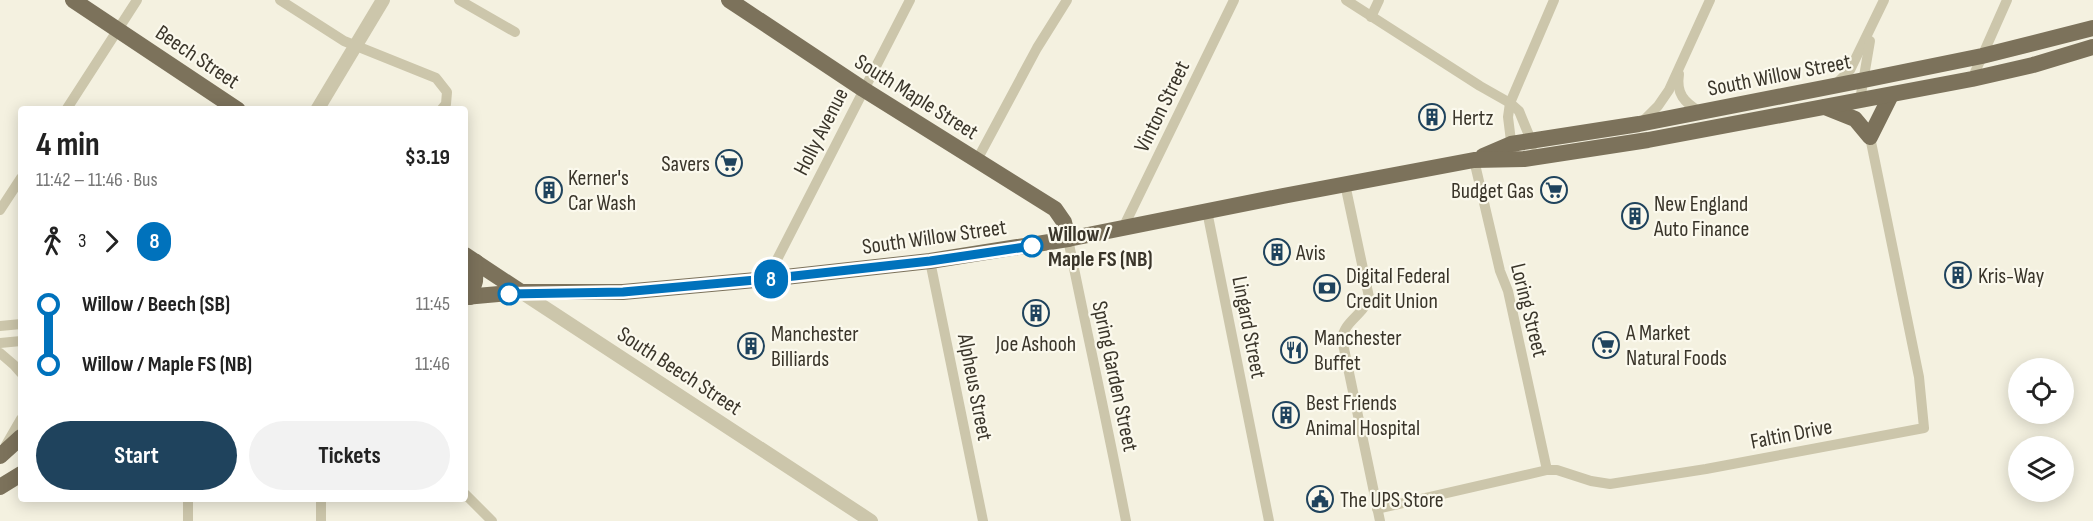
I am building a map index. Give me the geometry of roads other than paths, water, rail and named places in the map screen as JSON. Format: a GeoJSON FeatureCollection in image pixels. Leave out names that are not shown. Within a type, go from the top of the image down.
{"type":"FeatureCollection","features":[{"type":"Feature","properties":{"kind":"main road","name":"Beech Street"},"geometry":{"type":"LineString","coordinates":[[73,0],[232,106]]}},
{"type":"Feature","properties":{"kind":"main road","name":"South Maple Street"},"geometry":{"type":"LineString","coordinates":[[736,2],[863,89],[1055,209],[1064,222],[1068,239]]}},
{"type":"Feature","properties":{"kind":"main road","name":"South Willow Street"},"geometry":{"type":"LineString","coordinates":[[468,297],[521,292],[623,292],[767,279],[930,261],[1068,239],[1474,160],[1513,151],[1532,140],[1639,124],[1982,56],[2093,28]]}},
{"type":"Feature","properties":{"kind":"main road","name":"South Willow Street"},"geometry":{"type":"LineString","coordinates":[[1513,151],[1537,157],[1648,140],[1972,79],[2033,65],[2093,47]]}},
{"type":"Feature","properties":{"kind":"main road"},"geometry":{"type":"LineString","coordinates":[[1825,107],[1855,120],[1870,137],[1891,95]]}},
{"type":"Feature","properties":{"kind":"main road"},"geometry":{"type":"LineString","coordinates":[[468,295],[475,281],[470,259]]}},
{"type":"Feature","properties":{"kind":"main road","name":"South Beech Street"},"geometry":{"type":"LineString","coordinates":[[470,259],[521,292]]}},
{"type":"Feature","properties":{"kind":"main road"},"geometry":{"type":"LineString","coordinates":[[0,455],[18,440]]}},
{"type":"Feature","properties":{"kind":"main road"},"geometry":{"type":"LineString","coordinates":[[0,487],[18,476]]}},
{"type":"Feature","properties":{"kind":"street"},"geometry":{"type":"LineString","coordinates":[[69,106],[137,0]]}},
{"type":"Feature","properties":{"kind":"street"},"geometry":{"type":"LineString","coordinates":[[280,0],[344,41],[436,78],[447,92],[444,106]]}},
{"type":"Feature","properties":{"kind":"street"},"geometry":{"type":"LineString","coordinates":[[319,106],[383,0]]}},
{"type":"Feature","properties":{"kind":"street"},"geometry":{"type":"LineString","coordinates":[[459,0],[515,32]]}},
{"type":"Feature","properties":{"kind":"street","name":"Holly Avenue"},"geometry":{"type":"LineString","coordinates":[[767,279],[910,0]]}},
{"type":"Feature","properties":{"kind":"street"},"geometry":{"type":"LineString","coordinates":[[977,160],[1037,48],[1067,0]]}},
{"type":"Feature","properties":{"kind":"street","name":"Vinton Street"},"geometry":{"type":"LineString","coordinates":[[1123,228],[1234,0]]}},
{"type":"Feature","properties":{"kind":"street"},"geometry":{"type":"LineString","coordinates":[[1346,0],[1510,103],[1519,111],[1537,157]]}},
{"type":"Feature","properties":{"kind":"street"},"geometry":{"type":"LineString","coordinates":[[1371,17],[1379,0]]}},
{"type":"Feature","properties":{"kind":"street"},"geometry":{"type":"LineString","coordinates":[[1513,151],[1508,117],[1510,103],[1554,0]]}},
{"type":"Feature","properties":{"kind":"street"},"geometry":{"type":"LineString","coordinates":[[1639,124],[1658,106],[1680,70],[1710,0]]}},
{"type":"Feature","properties":{"kind":"street"},"geometry":{"type":"LineString","coordinates":[[1834,85],[1850,70],[1884,0]]}},
{"type":"Feature","properties":{"kind":"street"},"geometry":{"type":"LineString","coordinates":[[1972,79],[2007,0]]}},
{"type":"Feature","properties":{"kind":"street"},"geometry":{"type":"LineString","coordinates":[[1860,100],[1865,62],[1874,24]]}},
{"type":"Feature","properties":{"kind":"street"},"geometry":{"type":"LineString","coordinates":[[1680,70],[1678,80],[1680,96],[1700,112]]}},
{"type":"Feature","properties":{"kind":"street","name":"Faltin Drive"},"geometry":{"type":"LineString","coordinates":[[1377,509],[1547,470],[1557,470],[1591,481],[1610,484],[1706,469],[1924,428],[1919,377],[1870,137]]}},
{"type":"Feature","properties":{"kind":"street","name":"Loring Street"},"geometry":{"type":"LineString","coordinates":[[1474,160],[1500,271],[1508,291],[1547,470]]}},
{"type":"Feature","properties":{"kind":"street"},"geometry":{"type":"LineString","coordinates":[[0,210],[18,183]]}},
{"type":"Feature","properties":{"kind":"street"},"geometry":{"type":"LineString","coordinates":[[1345,184],[1369,297],[1362,312],[1345,327],[1342,339],[1380,521]]}},
{"type":"Feature","properties":{"kind":"street","name":"Lingard Street"},"geometry":{"type":"LineString","coordinates":[[1207,211],[1269,521]]}},
{"type":"Feature","properties":{"kind":"street","name":"Spring Garden Street"},"geometry":{"type":"LineString","coordinates":[[1068,239],[1096,366],[1126,521]]}},
{"type":"Feature","properties":{"kind":"street","name":"Alpheus Street"},"geometry":{"type":"LineString","coordinates":[[930,261],[983,521]]}},
{"type":"Feature","properties":{"kind":"street","name":"South Beech Street"},"geometry":{"type":"LineString","coordinates":[[521,292],[871,521]]}},
{"type":"Feature","properties":{"kind":"street"},"geometry":{"type":"LineString","coordinates":[[0,326],[18,324]]}},
{"type":"Feature","properties":{"kind":"street"},"geometry":{"type":"LineString","coordinates":[[0,343],[18,341]]}},
{"type":"Feature","properties":{"kind":"street"},"geometry":{"type":"LineString","coordinates":[[0,353],[18,369]]}},
{"type":"Feature","properties":{"kind":"street"},"geometry":{"type":"LineString","coordinates":[[0,455],[18,424]]}},
{"type":"Feature","properties":{"kind":"street"},"geometry":{"type":"LineString","coordinates":[[468,497],[492,521]]}},
{"type":"Feature","properties":{"kind":"street"},"geometry":{"type":"LineString","coordinates":[[188,502],[188,521]]}},
{"type":"Feature","properties":{"kind":"street"},"geometry":{"type":"LineString","coordinates":[[321,502],[321,521]]}},
{"type":"Feature","properties":{"kind":"place","name":"Hertz"},"geometry":{"type":"Point","coordinates":[1432,117]}},
{"type":"Feature","properties":{"kind":"place","name":"Savers"},"geometry":{"type":"Point","coordinates":[729,163]}},
{"type":"Feature","properties":{"kind":"place","name":"Kerner's Car Wash"},"geometry":{"type":"Point","coordinates":[549,190]}},
{"type":"Feature","properties":{"kind":"place","name":"Budget Gas"},"geometry":{"type":"Point","coordinates":[1554,190]}},
{"type":"Feature","properties":{"kind":"place","name":"New England Auto Finance"},"geometry":{"type":"Point","coordinates":[1635,216]}},
{"type":"Feature","properties":{"kind":"place","name":"Willow / Maple FS (NB)"},"geometry":{"type":"Point","coordinates":[1032,246]}},
{"type":"Feature","properties":{"kind":"place","name":"Avis"},"geometry":{"type":"Point","coordinates":[1277,252]}},
{"type":"Feature","properties":{"kind":"place","name":"Kris-Way"},"geometry":{"type":"Point","coordinates":[1958,275]}},
{"type":"Feature","properties":{"kind":"place","name":"Digital Federal Credit Union"},"geometry":{"type":"Point","coordinates":[1327,288]}},
{"type":"Feature","properties":{"kind":"place","name":"Joe Ashooh"},"geometry":{"type":"Point","coordinates":[1036,313]}},
{"type":"Feature","properties":{"kind":"place","name":"A Market Natural Foods"},"geometry":{"type":"Point","coordinates":[1606,345]}},
{"type":"Feature","properties":{"kind":"place","name":"Manchester Billiards"},"geometry":{"type":"Point","coordinates":[751,346]}},
{"type":"Feature","properties":{"kind":"place","name":"Manchester Buffet"},"geometry":{"type":"Point","coordinates":[1294,350]}},
{"type":"Feature","properties":{"kind":"place","name":"Best Friends Animal Hospital"},"geometry":{"type":"Point","coordinates":[1286,415]}},
{"type":"Feature","properties":{"kind":"place","name":"The UPS Store"},"geometry":{"type":"Point","coordinates":[1320,499]}}]}
